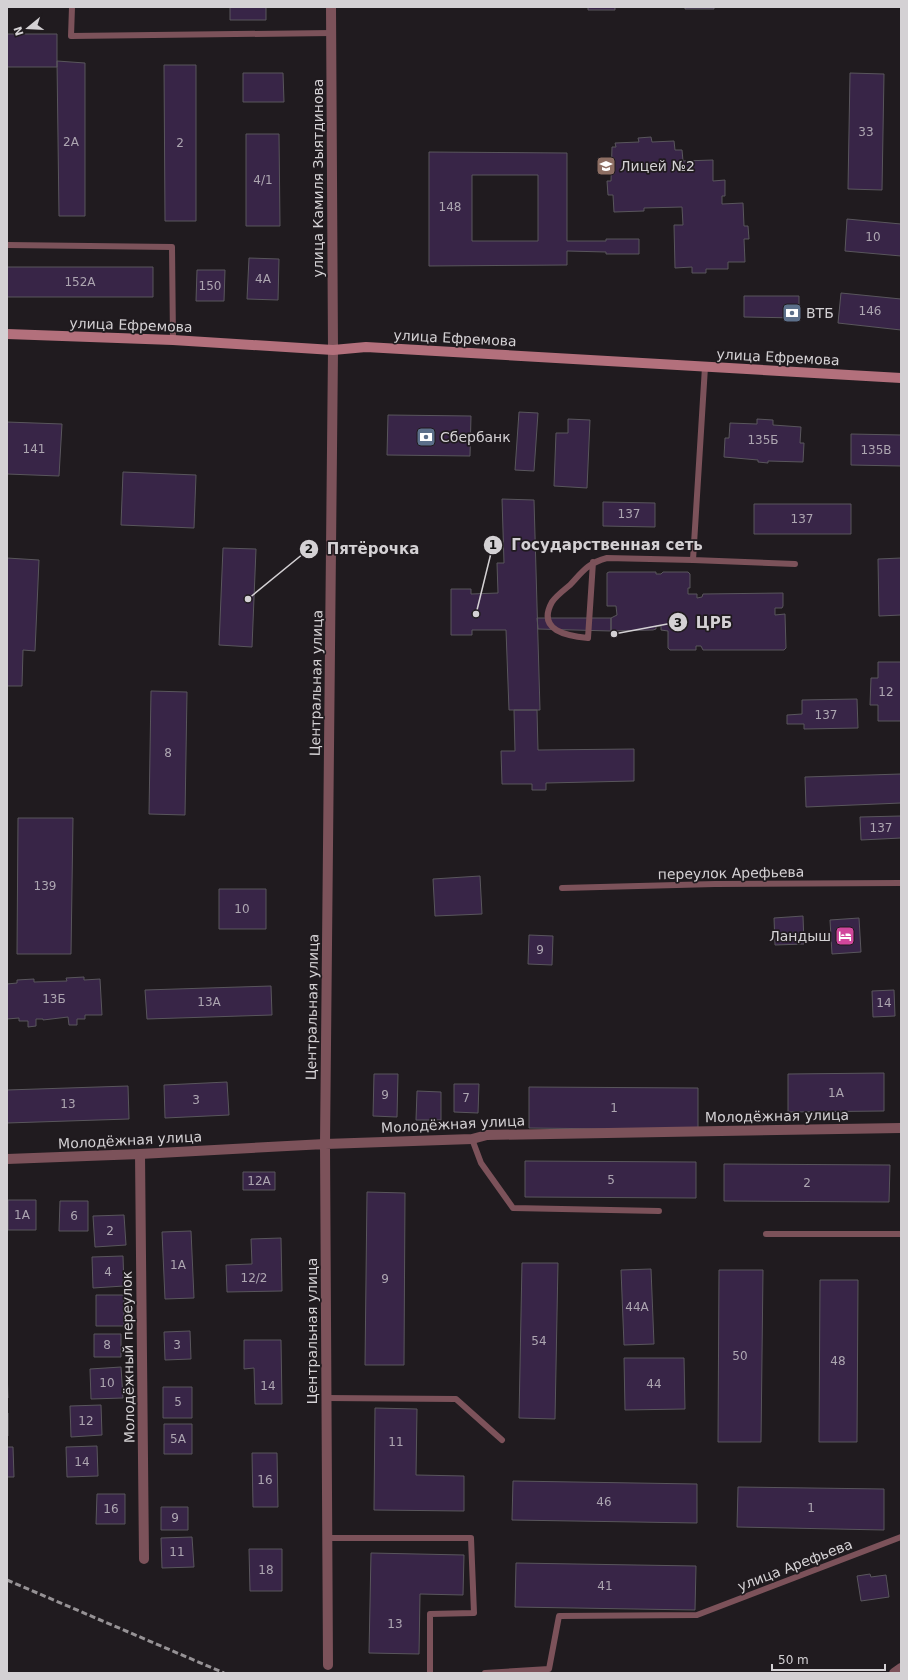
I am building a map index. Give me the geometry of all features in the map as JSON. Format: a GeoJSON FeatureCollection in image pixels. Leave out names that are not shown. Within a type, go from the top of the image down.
{"type":"FeatureCollection","features":[{"type":"Feature","properties":{"kind":"street","name":"улица Камиля Зыятдинова"},"geometry":{"type":"LineString","coordinates":[[331,7],[333,350]]}},
{"type":"Feature","properties":{"kind":"street","name":"улица Ефремова"},"geometry":{"type":"LineString","coordinates":[[7,334],[173,340],[333,350],[366,347],[901,378]]}},
{"type":"Feature","properties":{"kind":"street","name":"Центральная улица"},"geometry":{"type":"LineString","coordinates":[[328,1664],[325,1144],[333,350]]}},
{"type":"Feature","properties":{"kind":"street","name":"Молодёжная улица"},"geometry":{"type":"LineString","coordinates":[[7,1159],[140,1154],[325,1144],[472,1139],[487,1135],[901,1128]]}},
{"type":"Feature","properties":{"kind":"street","name":"Молодёжный переулок"},"geometry":{"type":"LineString","coordinates":[[140,1154],[144,1559]]}},
{"type":"Feature","properties":{"kind":"street"},"geometry":{"type":"LineString","coordinates":[[894,1673],[901,1668]]}},
{"type":"Feature","properties":{"kind":"lane"},"geometry":{"type":"LineString","coordinates":[[72,7],[71,36],[332,33]]}},
{"type":"Feature","properties":{"kind":"lane"},"geometry":{"type":"LineString","coordinates":[[7,245],[172,247],[173,340]]}},
{"type":"Feature","properties":{"kind":"lane"},"geometry":{"type":"LineString","coordinates":[[693,560],[705,367]]}},
{"type":"Feature","properties":{"kind":"lane"},"geometry":{"type":"LineString","coordinates":[[593,562],[588,638],[565,635],[554,630],[549,622],[548,612],[553,601],[593,562],[607,558],[796,564]]}},
{"type":"Feature","properties":{"kind":"lane","name":"переулок Арефьева"},"geometry":{"type":"LineString","coordinates":[[562,888],[707,884],[901,882]]}},
{"type":"Feature","properties":{"kind":"lane"},"geometry":{"type":"LineString","coordinates":[[472,1139],[481,1163],[512,1208],[659,1211]]}},
{"type":"Feature","properties":{"kind":"lane"},"geometry":{"type":"LineString","coordinates":[[766,1234],[901,1234]]}},
{"type":"Feature","properties":{"kind":"lane"},"geometry":{"type":"LineString","coordinates":[[326,1398],[456,1399],[502,1440]]}},
{"type":"Feature","properties":{"kind":"lane","name":"улица Арефьева"},"geometry":{"type":"LineString","coordinates":[[485,1673],[549,1669],[559,1616],[696,1615],[901,1537]]}},
{"type":"Feature","properties":{"kind":"lane"},"geometry":{"type":"LineString","coordinates":[[327,1538],[471,1538],[474,1613],[430,1614],[430,1673]]}},
{"type":"Feature","properties":{"kind":"building"},"geometry":{"type":"Polygon","coordinates":[[[230,7],[266,7],[266,20],[230,20],[230,7]]]}},
{"type":"Feature","properties":{"kind":"building"},"geometry":{"type":"Polygon","coordinates":[[[588,7],[615,7],[615,10],[588,10],[588,7]]]}},
{"type":"Feature","properties":{"kind":"building"},"geometry":{"type":"Polygon","coordinates":[[[685,7],[714,7],[714,9],[685,9],[685,7]]]}},
{"type":"Feature","properties":{"kind":"building"},"geometry":{"type":"Polygon","coordinates":[[[7,34],[57,34],[57,67],[7,67],[7,34]]]}},
{"type":"Feature","properties":{"kind":"building"},"geometry":{"type":"Polygon","coordinates":[[[57,61],[85,63],[85,216],[59,216],[57,61]]]}},
{"type":"Feature","properties":{"kind":"building"},"geometry":{"type":"Polygon","coordinates":[[[164,65],[196,65],[196,221],[165,221],[164,65]]]}},
{"type":"Feature","properties":{"kind":"building"},"geometry":{"type":"Polygon","coordinates":[[[243,73],[283,73],[284,102],[243,102],[243,73]]]}},
{"type":"Feature","properties":{"kind":"building"},"geometry":{"type":"Polygon","coordinates":[[[850,73],[884,74],[882,190],[848,189],[850,73]]]}},
{"type":"Feature","properties":{"kind":"building"},"geometry":{"type":"Polygon","coordinates":[[[246,134],[279,134],[280,226],[246,226],[246,134]]]}},
{"type":"Feature","properties":{"kind":"building"},"geometry":{"type":"Polygon","coordinates":[[[651,137],[652,142],[674,141],[675,150],[682,150],[683,161],[713,160],[713,181],[725,180],[725,196],[722,196],[722,204],[743,203],[744,226],[748,226],[749,239],[744,239],[745,262],[728,262],[728,269],[706,269],[706,273],[692,273],[692,267],[675,268],[674,225],[683,225],[682,207],[644,208],[644,211],[614,212],[613,195],[608,195],[607,181],[611,181],[612,147],[616,147],[615,143],[639,142],[638,138],[651,137]]]}},
{"type":"Feature","properties":{"kind":"building"},"geometry":{"type":"Polygon","coordinates":[[[429,152],[567,153],[567,241],[639,239],[639,254],[606,254],[606,252],[567,251],[567,265],[429,266],[429,152]],[[472,175],[472,241],[538,241],[538,175],[472,175]]]}},
{"type":"Feature","properties":{"kind":"building"},"geometry":{"type":"Polygon","coordinates":[[[847,219],[901,224],[901,256],[845,251],[847,219]]]}},
{"type":"Feature","properties":{"kind":"building"},"geometry":{"type":"Polygon","coordinates":[[[249,258],[279,259],[278,300],[247,299],[249,258]]]}},
{"type":"Feature","properties":{"kind":"building"},"geometry":{"type":"Polygon","coordinates":[[[7,267],[153,267],[153,297],[7,297],[7,267]]]}},
{"type":"Feature","properties":{"kind":"building"},"geometry":{"type":"Polygon","coordinates":[[[197,270],[225,270],[224,301],[196,301],[197,270]]]}},
{"type":"Feature","properties":{"kind":"building"},"geometry":{"type":"Polygon","coordinates":[[[841,293],[901,299],[901,330],[838,323],[841,293]]]}},
{"type":"Feature","properties":{"kind":"building"},"geometry":{"type":"Polygon","coordinates":[[[744,296],[799,296],[799,318],[744,317],[744,296]]]}},
{"type":"Feature","properties":{"kind":"building"},"geometry":{"type":"Polygon","coordinates":[[[519,412],[538,413],[534,471],[515,470],[519,412]]]}},
{"type":"Feature","properties":{"kind":"building"},"geometry":{"type":"Polygon","coordinates":[[[388,415],[471,416],[470,456],[387,455],[388,415]]]}},
{"type":"Feature","properties":{"kind":"building"},"geometry":{"type":"Polygon","coordinates":[[[568,419],[590,420],[587,488],[554,486],[556,433],[568,433],[568,419]]]}},
{"type":"Feature","properties":{"kind":"building"},"geometry":{"type":"Polygon","coordinates":[[[757,419],[773,420],[773,425],[801,427],[800,443],[804,443],[803,462],[768,461],[768,463],[758,462],[758,460],[724,457],[725,438],[729,438],[730,423],[757,424],[757,419]]]}},
{"type":"Feature","properties":{"kind":"building"},"geometry":{"type":"Polygon","coordinates":[[[7,422],[62,424],[59,476],[7,474],[7,422]]]}},
{"type":"Feature","properties":{"kind":"building"},"geometry":{"type":"Polygon","coordinates":[[[851,434],[901,435],[901,466],[851,465],[851,434]]]}},
{"type":"Feature","properties":{"kind":"building"},"geometry":{"type":"Polygon","coordinates":[[[123,472],[196,475],[194,528],[121,525],[123,472]]]}},
{"type":"Feature","properties":{"kind":"building"},"geometry":{"type":"Polygon","coordinates":[[[502,499],[534,500],[540,710],[509,710],[506,630],[472,630],[472,635],[451,635],[451,589],[471,589],[471,594],[498,593],[497,563],[504,563],[502,499]]]}},
{"type":"Feature","properties":{"kind":"building"},"geometry":{"type":"Polygon","coordinates":[[[603,502],[655,503],[655,527],[603,526],[603,502]]]}},
{"type":"Feature","properties":{"kind":"building"},"geometry":{"type":"Polygon","coordinates":[[[754,504],[851,504],[851,534],[754,534],[754,504]]]}},
{"type":"Feature","properties":{"kind":"building"},"geometry":{"type":"Polygon","coordinates":[[[223,548],[256,549],[252,647],[219,645],[223,548]]]}},
{"type":"Feature","properties":{"kind":"building"},"geometry":{"type":"Polygon","coordinates":[[[7,558],[39,560],[35,651],[23,650],[22,686],[7,686],[7,558]]]}},
{"type":"Feature","properties":{"kind":"building"},"geometry":{"type":"Polygon","coordinates":[[[901,558],[901,615],[879,616],[878,559],[901,558]]]}},
{"type":"Feature","properties":{"kind":"building"},"geometry":{"type":"Polygon","coordinates":[[[656,572],[656,574],[661,574],[663,572],[688,572],[690,574],[690,588],[688,588],[688,594],[697,594],[697,598],[702,597],[703,594],[783,593],[783,606],[782,608],[775,608],[775,615],[785,614],[786,648],[784,650],[703,650],[701,646],[696,646],[696,650],[670,650],[668,648],[668,631],[661,630],[661,626],[656,626],[656,629],[653,630],[611,631],[611,618],[617,615],[616,606],[607,606],[607,573],[656,572]]]}},
{"type":"Feature","properties":{"kind":"building"},"geometry":{"type":"Polygon","coordinates":[[[537,618],[611,618],[611,631],[538,629],[537,618]]]}},
{"type":"Feature","properties":{"kind":"building"},"geometry":{"type":"Polygon","coordinates":[[[878,662],[901,662],[901,721],[878,721],[878,705],[870,705],[871,678],[878,678],[878,662]]]}},
{"type":"Feature","properties":{"kind":"building"},"geometry":{"type":"Polygon","coordinates":[[[151,691],[187,692],[185,815],[149,814],[151,691]]]}},
{"type":"Feature","properties":{"kind":"building"},"geometry":{"type":"Polygon","coordinates":[[[857,699],[858,728],[804,729],[804,724],[787,724],[787,715],[802,714],[802,700],[857,699]]]}},
{"type":"Feature","properties":{"kind":"building"},"geometry":{"type":"Polygon","coordinates":[[[514,710],[537,710],[538,750],[634,749],[634,781],[546,783],[546,790],[532,790],[532,784],[502,784],[501,751],[515,751],[514,710]]]}},
{"type":"Feature","properties":{"kind":"building"},"geometry":{"type":"Polygon","coordinates":[[[901,774],[901,803],[806,807],[805,777],[901,774]]]}},
{"type":"Feature","properties":{"kind":"building"},"geometry":{"type":"Polygon","coordinates":[[[901,816],[901,838],[861,840],[860,817],[901,816]]]}},
{"type":"Feature","properties":{"kind":"building"},"geometry":{"type":"Polygon","coordinates":[[[18,818],[73,818],[71,954],[17,954],[18,818]]]}},
{"type":"Feature","properties":{"kind":"building"},"geometry":{"type":"Polygon","coordinates":[[[480,876],[482,914],[435,916],[433,879],[480,876]]]}},
{"type":"Feature","properties":{"kind":"building"},"geometry":{"type":"Polygon","coordinates":[[[219,889],[266,889],[266,929],[219,929],[219,889]]]}},
{"type":"Feature","properties":{"kind":"building"},"geometry":{"type":"Polygon","coordinates":[[[803,916],[804,944],[775,945],[774,918],[803,916]]]}},
{"type":"Feature","properties":{"kind":"building","name":"Ландыш"},"geometry":{"type":"Polygon","coordinates":[[[859,918],[861,952],[832,954],[830,920],[859,918]]]}},
{"type":"Feature","properties":{"kind":"building"},"geometry":{"type":"Polygon","coordinates":[[[529,935],[553,936],[552,965],[528,964],[529,935]]]}},
{"type":"Feature","properties":{"kind":"building"},"geometry":{"type":"Polygon","coordinates":[[[84,977],[84,980],[100,979],[102,1015],[85,1015],[85,1019],[77,1019],[77,1025],[69,1025],[68,1017],[43,1020],[36,1019],[36,1026],[28,1027],[28,1021],[19,1021],[19,1018],[7,1019],[7,984],[17,983],[17,980],[34,979],[34,982],[67,981],[66,978],[84,977]]]}},
{"type":"Feature","properties":{"kind":"building"},"geometry":{"type":"Polygon","coordinates":[[[271,986],[272,1015],[147,1019],[145,990],[271,986]]]}},
{"type":"Feature","properties":{"kind":"building"},"geometry":{"type":"Polygon","coordinates":[[[894,990],[895,1016],[873,1017],[872,991],[894,990]]]}},
{"type":"Feature","properties":{"kind":"building"},"geometry":{"type":"Polygon","coordinates":[[[884,1073],[884,1111],[788,1112],[788,1074],[884,1073]]]}},
{"type":"Feature","properties":{"kind":"building"},"geometry":{"type":"Polygon","coordinates":[[[374,1074],[398,1074],[397,1117],[373,1116],[374,1074]]]}},
{"type":"Feature","properties":{"kind":"building"},"geometry":{"type":"Polygon","coordinates":[[[227,1082],[229,1115],[165,1118],[164,1085],[227,1082]]]}},
{"type":"Feature","properties":{"kind":"building"},"geometry":{"type":"Polygon","coordinates":[[[454,1084],[479,1084],[478,1113],[454,1112],[454,1084]]]}},
{"type":"Feature","properties":{"kind":"building"},"geometry":{"type":"Polygon","coordinates":[[[128,1086],[129,1119],[7,1123],[7,1090],[128,1086]]]}},
{"type":"Feature","properties":{"kind":"building"},"geometry":{"type":"Polygon","coordinates":[[[529,1087],[698,1088],[698,1130],[529,1128],[529,1087]]]}},
{"type":"Feature","properties":{"kind":"building"},"geometry":{"type":"Polygon","coordinates":[[[417,1091],[441,1092],[441,1120],[416,1120],[417,1091]]]}},
{"type":"Feature","properties":{"kind":"building"},"geometry":{"type":"Polygon","coordinates":[[[525,1161],[696,1162],[696,1198],[525,1197],[525,1161]]]}},
{"type":"Feature","properties":{"kind":"building"},"geometry":{"type":"Polygon","coordinates":[[[724,1164],[890,1165],[889,1202],[724,1201],[724,1164]]]}},
{"type":"Feature","properties":{"kind":"building"},"geometry":{"type":"Polygon","coordinates":[[[243,1172],[275,1172],[275,1190],[243,1190],[243,1172]]]}},
{"type":"Feature","properties":{"kind":"building"},"geometry":{"type":"Polygon","coordinates":[[[367,1192],[405,1193],[404,1365],[365,1365],[367,1192]]]}},
{"type":"Feature","properties":{"kind":"building"},"geometry":{"type":"Polygon","coordinates":[[[8,1200],[36,1200],[36,1230],[8,1230],[8,1200]]]}},
{"type":"Feature","properties":{"kind":"building"},"geometry":{"type":"Polygon","coordinates":[[[60,1201],[88,1201],[88,1231],[59,1231],[60,1201]]]}},
{"type":"Feature","properties":{"kind":"building"},"geometry":{"type":"Polygon","coordinates":[[[124,1215],[126,1245],[95,1247],[93,1216],[124,1215]]]}},
{"type":"Feature","properties":{"kind":"building"},"geometry":{"type":"Polygon","coordinates":[[[191,1231],[194,1298],[165,1299],[162,1232],[191,1231]]]}},
{"type":"Feature","properties":{"kind":"building"},"geometry":{"type":"Polygon","coordinates":[[[281,1238],[282,1291],[227,1292],[226,1265],[252,1264],[251,1239],[281,1238]]]}},
{"type":"Feature","properties":{"kind":"building"},"geometry":{"type":"Polygon","coordinates":[[[123,1256],[124,1286],[93,1288],[92,1257],[123,1256]]]}},
{"type":"Feature","properties":{"kind":"building"},"geometry":{"type":"Polygon","coordinates":[[[522,1263],[558,1263],[555,1419],[519,1418],[522,1263]]]}},
{"type":"Feature","properties":{"kind":"building"},"geometry":{"type":"Polygon","coordinates":[[[651,1269],[654,1344],[624,1345],[621,1270],[651,1269]]]}},
{"type":"Feature","properties":{"kind":"building"},"geometry":{"type":"Polygon","coordinates":[[[719,1270],[763,1270],[761,1442],[718,1442],[719,1270]]]}},
{"type":"Feature","properties":{"kind":"building"},"geometry":{"type":"Polygon","coordinates":[[[820,1280],[858,1280],[857,1442],[819,1442],[820,1280]]]}},
{"type":"Feature","properties":{"kind":"building"},"geometry":{"type":"Polygon","coordinates":[[[96,1295],[124,1295],[124,1326],[96,1326],[96,1295]]]}},
{"type":"Feature","properties":{"kind":"building"},"geometry":{"type":"Polygon","coordinates":[[[190,1331],[191,1359],[165,1360],[164,1332],[190,1331]]]}},
{"type":"Feature","properties":{"kind":"building"},"geometry":{"type":"Polygon","coordinates":[[[94,1334],[121,1334],[121,1357],[94,1357],[94,1334]]]}},
{"type":"Feature","properties":{"kind":"building"},"geometry":{"type":"Polygon","coordinates":[[[244,1340],[281,1340],[282,1404],[255,1404],[254,1368],[244,1369],[244,1340]]]}},
{"type":"Feature","properties":{"kind":"building"},"geometry":{"type":"Polygon","coordinates":[[[624,1358],[684,1358],[685,1409],[625,1410],[624,1358]]]}},
{"type":"Feature","properties":{"kind":"building"},"geometry":{"type":"Polygon","coordinates":[[[121,1367],[123,1398],[91,1399],[90,1369],[121,1367]]]}},
{"type":"Feature","properties":{"kind":"building"},"geometry":{"type":"Polygon","coordinates":[[[7,1369],[8,1398],[7,1398],[7,1369]]]}},
{"type":"Feature","properties":{"kind":"building"},"geometry":{"type":"Polygon","coordinates":[[[163,1387],[192,1387],[192,1418],[163,1418],[163,1387]]]}},
{"type":"Feature","properties":{"kind":"building"},"geometry":{"type":"Polygon","coordinates":[[[101,1405],[102,1435],[71,1437],[70,1406],[101,1405]]]}},
{"type":"Feature","properties":{"kind":"building"},"geometry":{"type":"Polygon","coordinates":[[[375,1408],[417,1409],[416,1475],[464,1476],[464,1511],[374,1510],[375,1408]]]}},
{"type":"Feature","properties":{"kind":"building"},"geometry":{"type":"Polygon","coordinates":[[[8,1413],[8,1436],[7,1436],[8,1413]]]}},
{"type":"Feature","properties":{"kind":"building"},"geometry":{"type":"Polygon","coordinates":[[[164,1424],[192,1424],[192,1454],[164,1454],[164,1424]]]}},
{"type":"Feature","properties":{"kind":"building"},"geometry":{"type":"Polygon","coordinates":[[[97,1446],[98,1476],[67,1477],[66,1447],[97,1446]]]}},
{"type":"Feature","properties":{"kind":"building"},"geometry":{"type":"Polygon","coordinates":[[[7,1447],[13,1447],[14,1477],[7,1477],[7,1447]]]}},
{"type":"Feature","properties":{"kind":"building"},"geometry":{"type":"Polygon","coordinates":[[[252,1453],[277,1453],[278,1507],[253,1507],[252,1453]]]}},
{"type":"Feature","properties":{"kind":"building"},"geometry":{"type":"Polygon","coordinates":[[[513,1481],[697,1484],[697,1523],[512,1520],[513,1481]]]}},
{"type":"Feature","properties":{"kind":"building"},"geometry":{"type":"Polygon","coordinates":[[[738,1487],[884,1489],[884,1530],[737,1527],[738,1487]]]}},
{"type":"Feature","properties":{"kind":"building"},"geometry":{"type":"Polygon","coordinates":[[[97,1494],[125,1494],[125,1524],[96,1524],[97,1494]]]}},
{"type":"Feature","properties":{"kind":"building"},"geometry":{"type":"Polygon","coordinates":[[[161,1507],[188,1507],[188,1530],[161,1530],[161,1507]]]}},
{"type":"Feature","properties":{"kind":"building"},"geometry":{"type":"Polygon","coordinates":[[[192,1537],[194,1567],[162,1568],[161,1538],[192,1537]]]}},
{"type":"Feature","properties":{"kind":"building"},"geometry":{"type":"Polygon","coordinates":[[[249,1549],[282,1549],[282,1591],[250,1591],[249,1549]]]}},
{"type":"Feature","properties":{"kind":"building"},"geometry":{"type":"Polygon","coordinates":[[[371,1553],[464,1555],[463,1595],[420,1594],[419,1654],[369,1653],[371,1553]]]}},
{"type":"Feature","properties":{"kind":"building"},"geometry":{"type":"Polygon","coordinates":[[[516,1563],[696,1566],[695,1610],[515,1607],[516,1563]]]}},
{"type":"Feature","properties":{"kind":"building"},"geometry":{"type":"Polygon","coordinates":[[[870,1574],[871,1577],[886,1575],[889,1597],[861,1601],[857,1576],[870,1574]]]}},
{"type":"Feature","properties":{"kind":"railway"},"geometry":{"type":"LineString","coordinates":[[7,1580],[224,1673]]}},
{"type":"Feature","properties":{"kind":"place","name":"Лицей №2"},"geometry":{"type":"Point","coordinates":[606,166]}},
{"type":"Feature","properties":{"kind":"place","name":"ВТБ"},"geometry":{"type":"Point","coordinates":[792,313]}},
{"type":"Feature","properties":{"kind":"place","name":"Сбербанк"},"geometry":{"type":"Point","coordinates":[426,437]}},
{"type":"Feature","properties":{"kind":"place","name":"Пятёрочка"},"geometry":{"type":"Point","coordinates":[248,599]}},
{"type":"Feature","properties":{"kind":"place","name":"Государственная сеть"},"geometry":{"type":"Point","coordinates":[476,614]}},
{"type":"Feature","properties":{"kind":"place","name":"ЦРБ"},"geometry":{"type":"Point","coordinates":[614,634]}},
{"type":"Feature","properties":{"kind":"place","name":"Ландыш"},"geometry":{"type":"Point","coordinates":[845,936]}}]}
